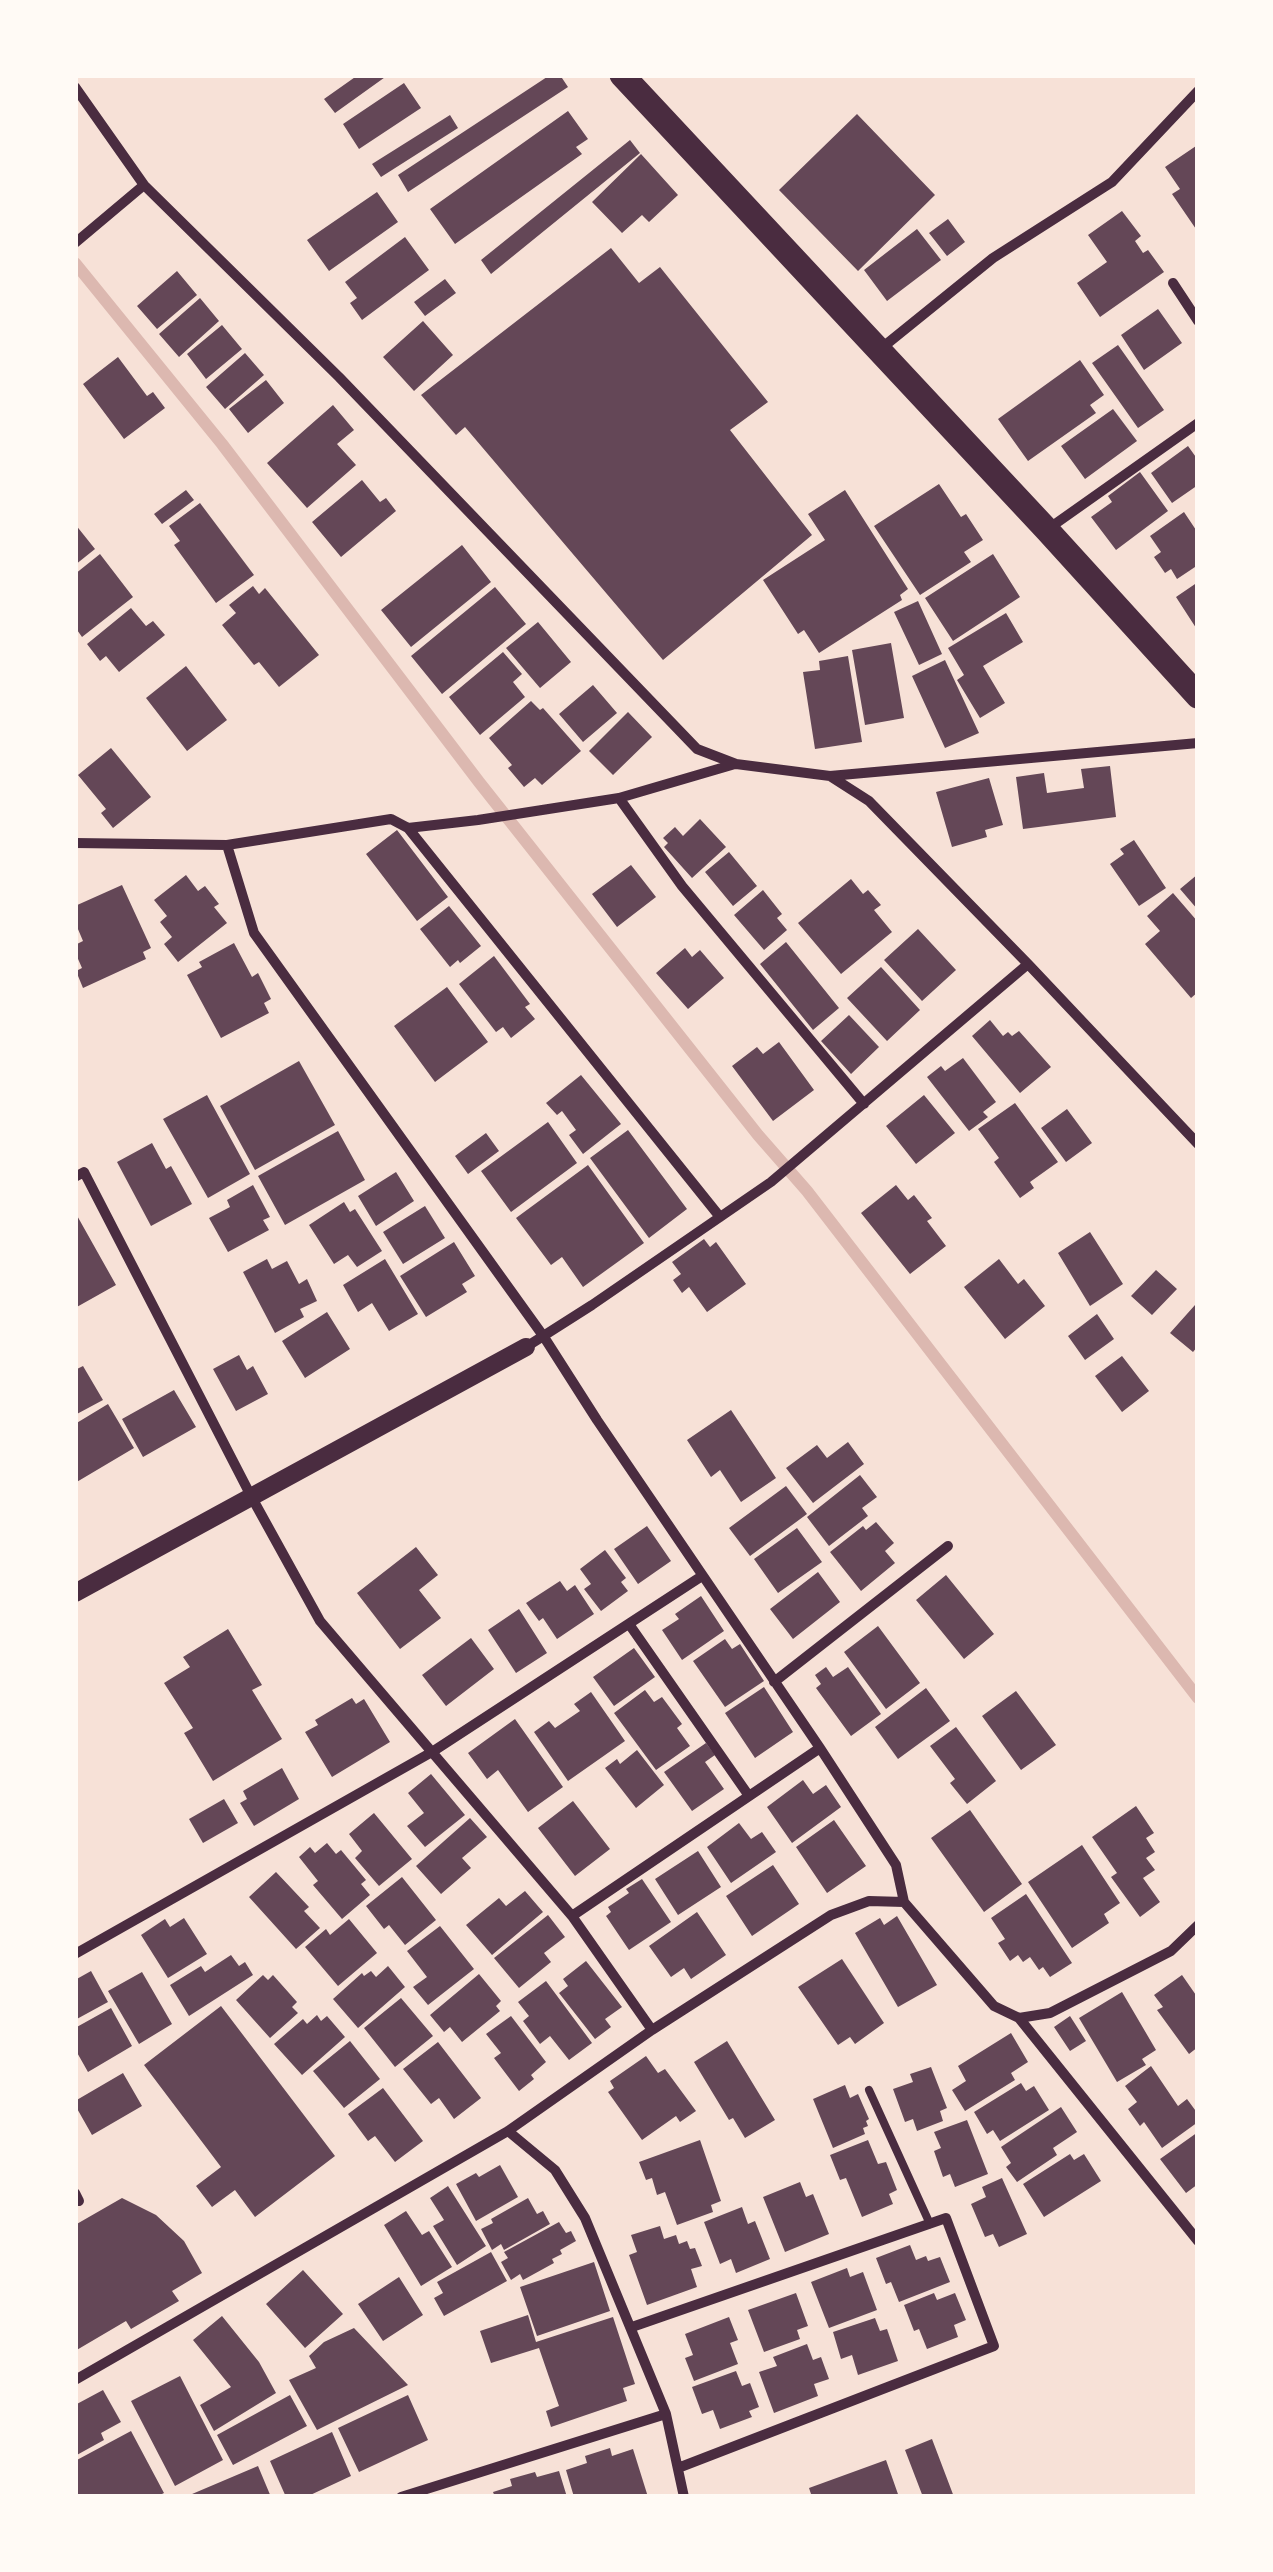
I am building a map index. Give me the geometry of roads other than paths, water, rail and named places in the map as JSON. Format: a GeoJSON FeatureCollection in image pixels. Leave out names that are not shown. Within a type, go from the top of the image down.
{"type":"FeatureCollection","features":[{"type":"Feature","properties":{"kind":"main road"},"geometry":{"type":"LineString","coordinates":[[622,75],[1198,696]]}},
{"type":"Feature","properties":{"kind":"street"},"geometry":{"type":"LineString","coordinates":[[75,87],[144,184],[338,377],[697,748],[736,764],[830,776],[1198,744]]}},
{"type":"Feature","properties":{"kind":"street"},"geometry":{"type":"LineString","coordinates":[[878,351],[993,258],[1112,182],[1198,92]]}},
{"type":"Feature","properties":{"kind":"street"},"geometry":{"type":"LineString","coordinates":[[76,242],[144,184]]}},
{"type":"Feature","properties":{"kind":"street"},"geometry":{"type":"LineString","coordinates":[[1173,283],[1198,321]]}},
{"type":"Feature","properties":{"kind":"street"},"geometry":{"type":"LineString","coordinates":[[1047,530],[1198,422]]}},
{"type":"Feature","properties":{"kind":"street"},"geometry":{"type":"LineString","coordinates":[[408,828],[619,798],[736,764]]}},
{"type":"Feature","properties":{"kind":"street"},"geometry":{"type":"LineString","coordinates":[[830,776],[869,802],[1198,1144]]}},
{"type":"Feature","properties":{"kind":"street"},"geometry":{"type":"LineString","coordinates":[[619,798],[682,886],[864,1104]]}},
{"type":"Feature","properties":{"kind":"street"},"geometry":{"type":"LineString","coordinates":[[75,843],[226,845],[392,819],[408,828],[720,1218]]}},
{"type":"Feature","properties":{"kind":"street"},"geometry":{"type":"LineString","coordinates":[[226,845],[254,933],[544,1336],[596,1420],[896,1866],[904,1902],[994,2006],[1019,2018],[1198,2241]]}},
{"type":"Feature","properties":{"kind":"street"},"geometry":{"type":"LineString","coordinates":[[75,1594],[544,1336],[771,1182],[1028,964]]}},
{"type":"Feature","properties":{"kind":"street"},"geometry":{"type":"LineString","coordinates":[[75,1177],[84,1172],[320,1621],[572,1916],[652,2030]]}},
{"type":"Feature","properties":{"kind":"street"},"geometry":{"type":"LineString","coordinates":[[774,1682],[948,1546]]}},
{"type":"Feature","properties":{"kind":"street"},"geometry":{"type":"LineString","coordinates":[[75,1954],[432,1752],[702,1576]]}},
{"type":"Feature","properties":{"kind":"street"},"geometry":{"type":"LineString","coordinates":[[629,1624],[749,1796]]}},
{"type":"Feature","properties":{"kind":"street"},"geometry":{"type":"LineString","coordinates":[[572,1916],[820,1748]]}},
{"type":"Feature","properties":{"kind":"street"},"geometry":{"type":"LineString","coordinates":[[75,2380],[508,2132],[652,2030],[831,1915],[870,1901],[904,1902]]}},
{"type":"Feature","properties":{"kind":"street"},"geometry":{"type":"LineString","coordinates":[[1019,2018],[1050,2013],[1154,1960],[1171,1951],[1198,1925]]}},
{"type":"Feature","properties":{"kind":"street"},"geometry":{"type":"LineString","coordinates":[[508,2132],[554,2170],[585,2218],[666,2414],[684,2497]]}},
{"type":"Feature","properties":{"kind":"street"},"geometry":{"type":"LineString","coordinates":[[632,2327],[946,2218],[994,2346],[678,2468]]}},
{"type":"Feature","properties":{"kind":"street"},"geometry":{"type":"LineString","coordinates":[[401,2497],[666,2414]]}},
{"type":"Feature","properties":{"kind":"lane"},"geometry":{"type":"LineString","coordinates":[[869,2090],[930,2224]]}},
{"type":"Feature","properties":{"kind":"waterway"},"geometry":{"type":"LineString","coordinates":[[75,263],[222,444],[479,782],[758,1135],[807,1191],[1198,1698]]}}]}
